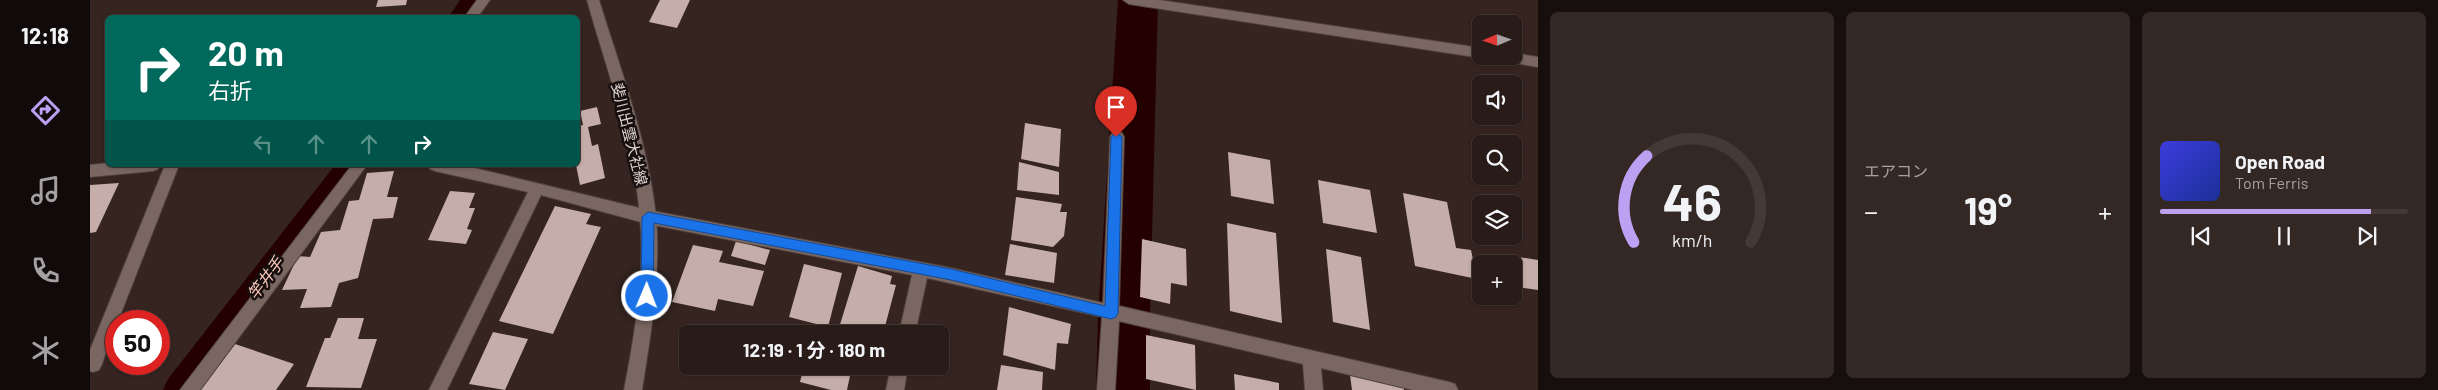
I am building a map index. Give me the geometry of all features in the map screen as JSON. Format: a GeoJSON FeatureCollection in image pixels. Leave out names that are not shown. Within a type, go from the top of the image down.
{"type":"FeatureCollection","features":[{"type":"Feature","properties":{"kind":"street"},"geometry":{"type":"LineString","coordinates":[[472,15],[484,0]]}},
{"type":"Feature","properties":{"kind":"street","name":"斐川出雲大社線"},"geometry":{"type":"LineString","coordinates":[[593,0],[639,157],[648,217],[646,316],[634,390]]}},
{"type":"Feature","properties":{"kind":"street"},"geometry":{"type":"LineString","coordinates":[[1130,0],[1472,52]]}},
{"type":"Feature","properties":{"kind":"street"},"geometry":{"type":"LineString","coordinates":[[1522,59],[1538,62]]}},
{"type":"Feature","properties":{"kind":"street"},"geometry":{"type":"LineString","coordinates":[[1106,390],[1111,313],[1116,137]]}},
{"type":"Feature","properties":{"kind":"street"},"geometry":{"type":"LineString","coordinates":[[90,171],[132,167]]}},
{"type":"Feature","properties":{"kind":"street"},"geometry":{"type":"LineString","coordinates":[[93,364],[171,167]]}},
{"type":"Feature","properties":{"kind":"street"},"geometry":{"type":"LineString","coordinates":[[190,390],[358,167]]}},
{"type":"Feature","properties":{"kind":"street"},"geometry":{"type":"LineString","coordinates":[[444,167],[537,188],[648,217],[921,268],[1111,313],[1361,368],[1369,373],[1449,390]]}},
{"type":"Feature","properties":{"kind":"street"},"geometry":{"type":"LineString","coordinates":[[438,390],[537,188]]}},
{"type":"Feature","properties":{"kind":"street"},"geometry":{"type":"LineString","coordinates":[[909,325],[921,268]]}},
{"type":"Feature","properties":{"kind":"street"},"geometry":{"type":"LineString","coordinates":[[1310,357],[1314,390]]}},
{"type":"Feature","properties":{"kind":"street"},"geometry":{"type":"LineString","coordinates":[[895,390],[898,375]]}},
{"type":"Feature","properties":{"kind":"building"},"geometry":{"type":"Polygon","coordinates":[[[378,0],[407,0],[406,5],[376,7],[378,0]]]}},
{"type":"Feature","properties":{"kind":"building"},"geometry":{"type":"Polygon","coordinates":[[[660,0],[690,0],[677,28],[649,22],[660,0]]]}},
{"type":"Feature","properties":{"kind":"building"},"geometry":{"type":"Polygon","coordinates":[[[597,107],[601,124],[588,127],[592,146],[598,144],[605,178],[580,185],[576,167],[580,167],[580,126],[583,125],[580,111],[597,107]]]}},
{"type":"Feature","properties":{"kind":"building"},"geometry":{"type":"Polygon","coordinates":[[[1025,123],[1061,129],[1059,167],[1021,159],[1025,123]]]}},
{"type":"Feature","properties":{"kind":"building"},"geometry":{"type":"Polygon","coordinates":[[[1228,152],[1270,160],[1274,204],[1231,196],[1228,152]]]}},
{"type":"Feature","properties":{"kind":"building"},"geometry":{"type":"Polygon","coordinates":[[[1019,162],[1059,172],[1059,195],[1017,190],[1019,162]]]}},
{"type":"Feature","properties":{"kind":"building"},"geometry":{"type":"Polygon","coordinates":[[[394,171],[387,197],[398,197],[393,218],[373,219],[358,278],[339,283],[331,307],[300,308],[307,289],[282,290],[298,256],[310,257],[321,232],[340,230],[349,201],[359,200],[367,173],[394,171]]]}},
{"type":"Feature","properties":{"kind":"building"},"geometry":{"type":"Polygon","coordinates":[[[1318,180],[1370,190],[1377,233],[1323,223],[1318,180]]]}},
{"type":"Feature","properties":{"kind":"building"},"geometry":{"type":"Polygon","coordinates":[[[119,183],[96,232],[90,233],[90,185],[119,183]]]}},
{"type":"Feature","properties":{"kind":"building"},"geometry":{"type":"Polygon","coordinates":[[[450,191],[475,193],[469,208],[475,208],[467,229],[472,230],[466,244],[428,240],[450,191]]]}},
{"type":"Feature","properties":{"kind":"building"},"geometry":{"type":"Polygon","coordinates":[[[1403,193],[1447,202],[1456,248],[1471,250],[1472,278],[1415,266],[1403,193]]]}},
{"type":"Feature","properties":{"kind":"building"},"geometry":{"type":"Polygon","coordinates":[[[1016,197],[1062,204],[1060,212],[1067,212],[1064,236],[1053,247],[1011,240],[1016,197]]]}},
{"type":"Feature","properties":{"kind":"building"},"geometry":{"type":"Polygon","coordinates":[[[555,206],[591,214],[586,224],[601,227],[553,334],[499,321],[555,206]]]}},
{"type":"Feature","properties":{"kind":"building"},"geometry":{"type":"Polygon","coordinates":[[[1227,223],[1276,233],[1282,323],[1230,311],[1227,223]]]}},
{"type":"Feature","properties":{"kind":"building"},"geometry":{"type":"Polygon","coordinates":[[[1142,239],[1186,249],[1187,286],[1171,283],[1170,304],[1140,297],[1142,239]]]}},
{"type":"Feature","properties":{"kind":"building"},"geometry":{"type":"Polygon","coordinates":[[[736,241],[770,250],[765,265],[731,256],[736,241]]]}},
{"type":"Feature","properties":{"kind":"building"},"geometry":{"type":"Polygon","coordinates":[[[1010,244],[1057,253],[1054,283],[1005,275],[1010,244]]]}},
{"type":"Feature","properties":{"kind":"building"},"geometry":{"type":"Polygon","coordinates":[[[693,245],[723,251],[719,262],[764,271],[753,306],[718,299],[715,311],[672,302],[693,245]]]}},
{"type":"Feature","properties":{"kind":"building"},"geometry":{"type":"Polygon","coordinates":[[[1326,249],[1361,257],[1370,330],[1333,322],[1326,249]]]}},
{"type":"Feature","properties":{"kind":"building"},"geometry":{"type":"Polygon","coordinates":[[[1522,258],[1538,260],[1538,290],[1522,288],[1522,258]]]}},
{"type":"Feature","properties":{"kind":"building"},"geometry":{"type":"Polygon","coordinates":[[[804,264],[842,273],[829,325],[820,325],[789,317],[804,264]]]}},
{"type":"Feature","properties":{"kind":"building"},"geometry":{"type":"Polygon","coordinates":[[[858,266],[892,276],[890,284],[896,285],[885,325],[840,325],[858,266]]]}},
{"type":"Feature","properties":{"kind":"building"},"geometry":{"type":"Polygon","coordinates":[[[1009,307],[1071,324],[1068,344],[1057,343],[1055,370],[1003,355],[1009,307]]]}},
{"type":"Feature","properties":{"kind":"building"},"geometry":{"type":"Polygon","coordinates":[[[338,318],[364,318],[358,339],[377,339],[361,388],[306,387],[325,338],[330,338],[338,318]]]}},
{"type":"Feature","properties":{"kind":"building"},"geometry":{"type":"Polygon","coordinates":[[[493,332],[528,339],[505,390],[469,384],[493,332]]]}},
{"type":"Feature","properties":{"kind":"building"},"geometry":{"type":"Polygon","coordinates":[[[1146,335],[1195,345],[1196,390],[1146,379],[1146,335]]]}},
{"type":"Feature","properties":{"kind":"building"},"geometry":{"type":"Polygon","coordinates":[[[235,344],[294,364],[276,390],[200,390],[235,344]]]}},
{"type":"Feature","properties":{"kind":"building"},"geometry":{"type":"Polygon","coordinates":[[[1001,365],[1043,372],[1042,390],[997,390],[1001,365]]]}},
{"type":"Feature","properties":{"kind":"building"},"geometry":{"type":"Polygon","coordinates":[[[1234,374],[1279,383],[1279,390],[1235,390],[1234,374]]]}},
{"type":"Feature","properties":{"kind":"building"},"geometry":{"type":"Polygon","coordinates":[[[802,375],[850,375],[847,390],[831,390],[800,382],[802,375]]]}},
{"type":"Feature","properties":{"kind":"building"},"geometry":{"type":"Polygon","coordinates":[[[1350,375],[1403,385],[1404,390],[1352,390],[1350,375]]]}},
{"type":"Feature","properties":{"kind":"waterway","name":"竿井手"},"geometry":{"type":"LineString","coordinates":[[461,15],[472,0]]}},
{"type":"Feature","properties":{"kind":"waterway"},"geometry":{"type":"LineString","coordinates":[[1123,390],[1124,316],[1138,0]]}},
{"type":"Feature","properties":{"kind":"waterway","name":"竿井手"},"geometry":{"type":"LineString","coordinates":[[179,390],[349,167]]}},
{"type":"Feature","properties":{"kind":"route"},"geometry":{"type":"LineString","coordinates":[[647,296],[648,217],[921,268],[1111,313],[1116,137]]}}]}
